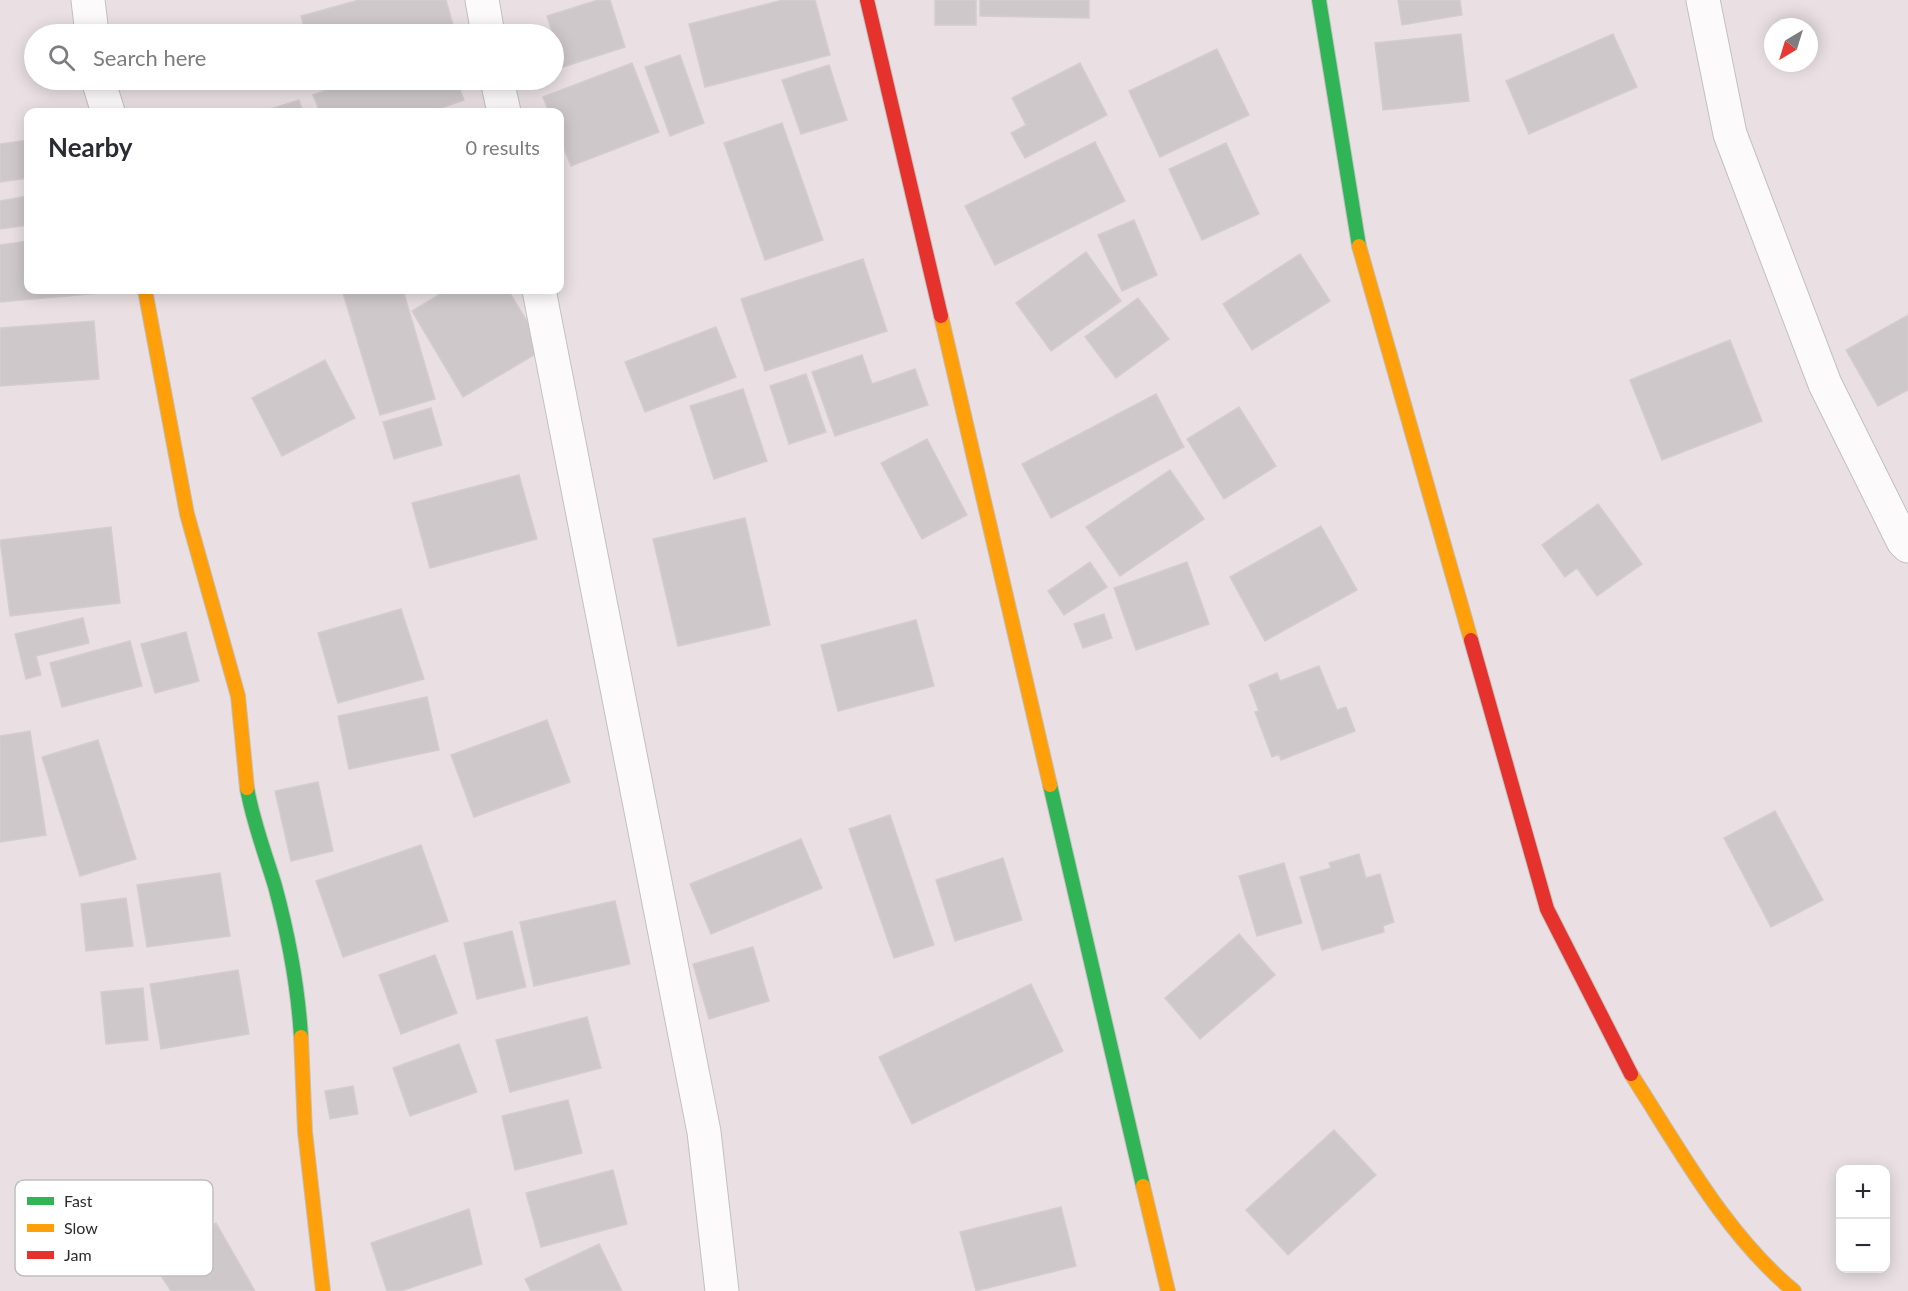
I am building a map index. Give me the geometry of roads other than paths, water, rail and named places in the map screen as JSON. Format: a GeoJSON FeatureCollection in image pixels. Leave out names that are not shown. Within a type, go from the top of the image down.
{"type":"FeatureCollection","features":[{"type":"Feature","properties":{"kind":"street"},"geometry":{"type":"LineString","coordinates":[[87,0],[91,24]]}},
{"type":"Feature","properties":{"kind":"street"},"geometry":{"type":"LineString","coordinates":[[482,0],[486,24]]}},
{"type":"Feature","properties":{"kind":"street"},"geometry":{"type":"LineString","coordinates":[[867,0],[1168,1291]]}},
{"type":"Feature","properties":{"kind":"street"},"geometry":{"type":"LineString","coordinates":[[1319,0],[1356,235],[1520,807],[1547,909],[1620,1057],[1700,1182],[1766,1268],[1794,1291]]}},
{"type":"Feature","properties":{"kind":"street"},"geometry":{"type":"LineString","coordinates":[[1703,0],[1730,134],[1825,384],[1903,541],[1908,546]]}},
{"type":"Feature","properties":{"kind":"street"},"geometry":{"type":"LineString","coordinates":[[101,90],[107,108]]}},
{"type":"Feature","properties":{"kind":"street"},"geometry":{"type":"LineString","coordinates":[[499,90],[503,108]]}},
{"type":"Feature","properties":{"kind":"street"},"geometry":{"type":"LineString","coordinates":[[147,294],[187,514],[238,696],[244,774],[250,805],[258,838],[275,887],[292,968],[301,1033],[305,1132],[323,1291]]}},
{"type":"Feature","properties":{"kind":"street"},"geometry":{"type":"LineString","coordinates":[[540,294],[704,1132],[722,1291]]}}]}
